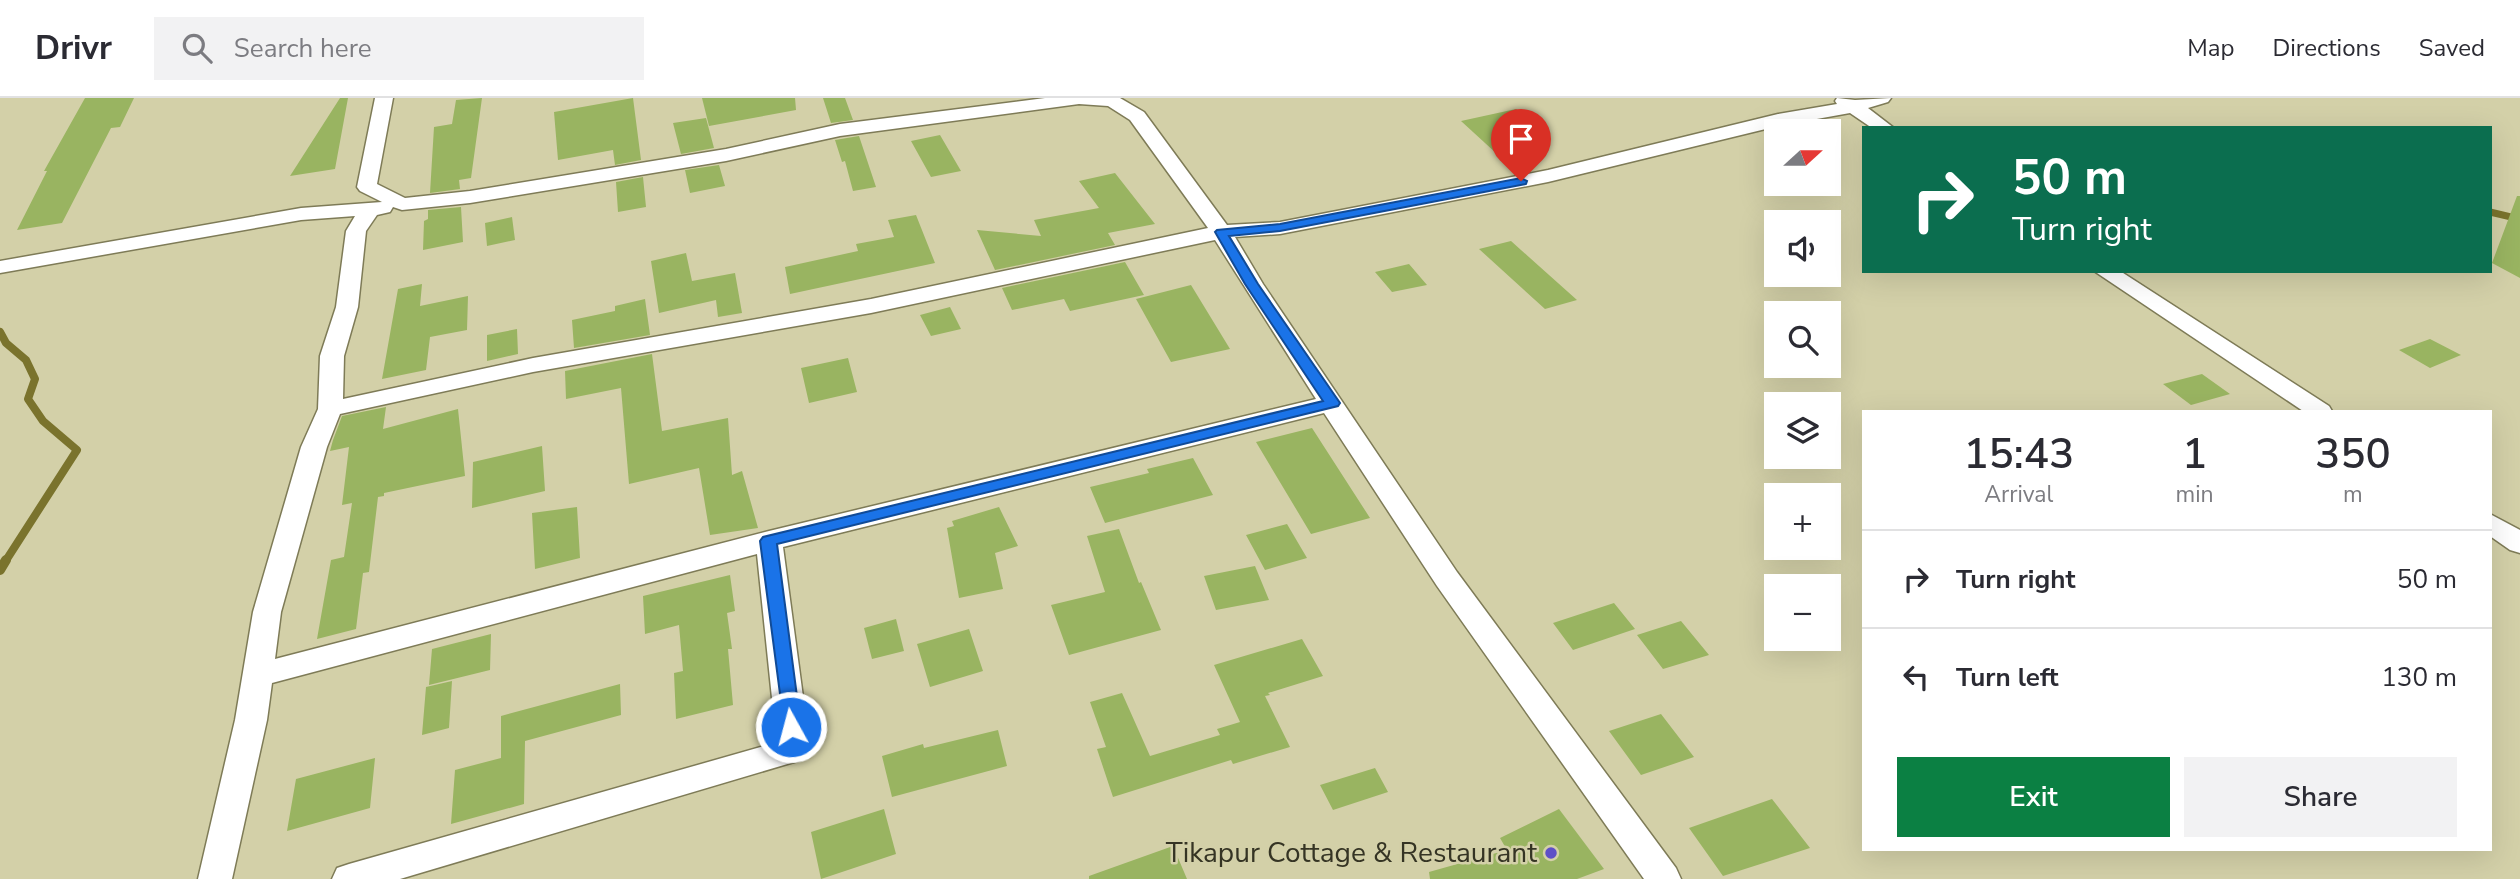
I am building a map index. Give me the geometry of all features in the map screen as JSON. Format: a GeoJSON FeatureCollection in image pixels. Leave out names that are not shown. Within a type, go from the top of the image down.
{"type":"FeatureCollection","features":[{"type":"Feature","properties":{"kind":"street"},"geometry":{"type":"LineString","coordinates":[[384,98],[367,187],[402,204]]}},
{"type":"Feature","properties":{"kind":"street"},"geometry":{"type":"LineString","coordinates":[[906,98],[915,121]]}},
{"type":"Feature","properties":{"kind":"street"},"geometry":{"type":"LineString","coordinates":[[330,409],[533,365],[870,306],[1221,232],[1280,228],[1548,176],[1846,102],[1882,98]]}},
{"type":"Feature","properties":{"kind":"street"},"geometry":{"type":"LineString","coordinates":[[0,267],[301,214],[369,211],[402,204],[470,197],[726,155],[840,130],[1079,99],[1112,99],[1137,116],[1221,232],[1251,284],[1447,579],[1664,879]]}},
{"type":"Feature","properties":{"kind":"street"},"geometry":{"type":"LineString","coordinates":[[1846,102],[1882,126]]}},
{"type":"Feature","properties":{"kind":"street"},"geometry":{"type":"LineString","coordinates":[[215,879],[251,720],[267,612],[314,447],[330,409],[332,356],[347,307],[356,230],[369,211]]}},
{"type":"Feature","properties":{"kind":"street"},"geometry":{"type":"LineString","coordinates":[[2108,273],[2318,410]]}},
{"type":"Feature","properties":{"kind":"street"},"geometry":{"type":"LineString","coordinates":[[258,676],[769,541],[1332,403]]}},
{"type":"Feature","properties":{"kind":"street"},"geometry":{"type":"LineString","coordinates":[[2492,524],[2520,543]]}},
{"type":"Feature","properties":{"kind":"street"},"geometry":{"type":"LineString","coordinates":[[349,879],[790,751],[791,727],[769,541]]}},
{"type":"Feature","properties":{"kind":"building"},"geometry":{"type":"Polygon","coordinates":[[[85,98],[134,98],[120,127],[111,128],[62,223],[17,230],[47,171],[44,171],[85,98]]]}},
{"type":"Feature","properties":{"kind":"building"},"geometry":{"type":"Polygon","coordinates":[[[340,98],[348,98],[335,169],[290,176],[340,98]]]}},
{"type":"Feature","properties":{"kind":"building"},"geometry":{"type":"Polygon","coordinates":[[[482,98],[471,178],[459,180],[460,189],[430,193],[434,127],[452,124],[456,100],[482,98]]]}},
{"type":"Feature","properties":{"kind":"building"},"geometry":{"type":"Polygon","coordinates":[[[633,98],[641,160],[615,165],[613,150],[558,160],[554,112],[633,98]]]}},
{"type":"Feature","properties":{"kind":"building"},"geometry":{"type":"Polygon","coordinates":[[[702,98],[795,98],[796,110],[709,126],[702,98]]]}},
{"type":"Feature","properties":{"kind":"building"},"geometry":{"type":"Polygon","coordinates":[[[823,98],[845,98],[853,120],[831,123],[823,98]]]}},
{"type":"Feature","properties":{"kind":"building"},"geometry":{"type":"Polygon","coordinates":[[[1516,109],[1545,131],[1517,137],[1529,147],[1497,154],[1461,121],[1516,109]]]}},
{"type":"Feature","properties":{"kind":"building"},"geometry":{"type":"Polygon","coordinates":[[[706,118],[714,148],[681,154],[673,123],[706,118]]]}},
{"type":"Feature","properties":{"kind":"building"},"geometry":{"type":"Polygon","coordinates":[[[940,135],[961,171],[931,177],[911,141],[940,135]]]}},
{"type":"Feature","properties":{"kind":"building"},"geometry":{"type":"Polygon","coordinates":[[[859,136],[876,187],[853,191],[845,161],[842,162],[835,140],[859,136]]]}},
{"type":"Feature","properties":{"kind":"building"},"geometry":{"type":"Polygon","coordinates":[[[719,165],[725,186],[690,193],[685,170],[719,165]]]}},
{"type":"Feature","properties":{"kind":"building"},"geometry":{"type":"Polygon","coordinates":[[[1115,173],[1155,224],[1108,233],[1115,245],[995,270],[977,230],[1041,236],[1034,220],[1099,208],[1079,181],[1115,173]]]}},
{"type":"Feature","properties":{"kind":"building"},"geometry":{"type":"Polygon","coordinates":[[[643,177],[646,207],[618,212],[616,182],[643,177]]]}},
{"type":"Feature","properties":{"kind":"building"},"geometry":{"type":"Polygon","coordinates":[[[2517,196],[2520,196],[2520,278],[2492,263],[2517,196]]]}},
{"type":"Feature","properties":{"kind":"building"},"geometry":{"type":"Polygon","coordinates":[[[461,207],[463,242],[423,250],[424,221],[428,219],[428,210],[461,207]]]}},
{"type":"Feature","properties":{"kind":"building"},"geometry":{"type":"Polygon","coordinates":[[[916,215],[935,263],[790,294],[785,267],[858,251],[856,244],[894,237],[888,220],[916,215]]]}},
{"type":"Feature","properties":{"kind":"building"},"geometry":{"type":"Polygon","coordinates":[[[512,217],[515,240],[487,246],[485,223],[512,217]]]}},
{"type":"Feature","properties":{"kind":"building"},"geometry":{"type":"Polygon","coordinates":[[[1511,241],[1577,300],[1545,309],[1479,249],[1511,241]]]}},
{"type":"Feature","properties":{"kind":"building"},"geometry":{"type":"Polygon","coordinates":[[[686,253],[692,281],[735,273],[742,313],[718,317],[716,300],[659,313],[651,261],[686,253]]]}},
{"type":"Feature","properties":{"kind":"building"},"geometry":{"type":"Polygon","coordinates":[[[1125,262],[1144,295],[1070,311],[1064,299],[1012,310],[1002,288],[1125,262]]]}},
{"type":"Feature","properties":{"kind":"building"},"geometry":{"type":"Polygon","coordinates":[[[1409,264],[1427,285],[1392,292],[1375,272],[1409,264]]]}},
{"type":"Feature","properties":{"kind":"building"},"geometry":{"type":"Polygon","coordinates":[[[422,284],[420,306],[468,296],[467,330],[430,337],[426,370],[382,379],[398,289],[422,284]]]}},
{"type":"Feature","properties":{"kind":"building"},"geometry":{"type":"Polygon","coordinates":[[[1191,285],[1230,349],[1171,362],[1136,299],[1191,285]]]}},
{"type":"Feature","properties":{"kind":"building"},"geometry":{"type":"Polygon","coordinates":[[[645,299],[650,335],[574,348],[572,320],[615,311],[615,306],[645,299]]]}},
{"type":"Feature","properties":{"kind":"building"},"geometry":{"type":"Polygon","coordinates":[[[950,307],[961,329],[931,336],[920,315],[950,307]]]}},
{"type":"Feature","properties":{"kind":"building"},"geometry":{"type":"Polygon","coordinates":[[[517,329],[518,354],[487,361],[487,335],[517,329]]]}},
{"type":"Feature","properties":{"kind":"building"},"geometry":{"type":"Polygon","coordinates":[[[2430,339],[2461,355],[2430,368],[2399,350],[2430,339]]]}},
{"type":"Feature","properties":{"kind":"building"},"geometry":{"type":"Polygon","coordinates":[[[652,354],[662,431],[728,418],[732,475],[742,471],[758,528],[710,535],[699,468],[629,484],[621,388],[566,399],[565,371],[652,354]]]}},
{"type":"Feature","properties":{"kind":"building"},"geometry":{"type":"Polygon","coordinates":[[[848,358],[857,392],[809,403],[801,368],[848,358]]]}},
{"type":"Feature","properties":{"kind":"building"},"geometry":{"type":"Polygon","coordinates":[[[2202,374],[2230,394],[2191,405],[2163,384],[2202,374]]]}},
{"type":"Feature","properties":{"kind":"building"},"geometry":{"type":"Polygon","coordinates":[[[386,407],[383,429],[458,409],[465,476],[384,493],[384,496],[378,497],[369,572],[363,573],[356,629],[317,639],[331,560],[344,557],[352,503],[342,505],[349,447],[330,451],[333,440],[342,416],[386,407]]]}},
{"type":"Feature","properties":{"kind":"building"},"geometry":{"type":"Polygon","coordinates":[[[1312,428],[1370,518],[1311,534],[1256,442],[1312,428]]]}},
{"type":"Feature","properties":{"kind":"building"},"geometry":{"type":"Polygon","coordinates":[[[542,446],[545,491],[472,508],[473,462],[542,446]]]}},
{"type":"Feature","properties":{"kind":"building"},"geometry":{"type":"Polygon","coordinates":[[[1193,458],[1213,495],[1105,523],[1090,487],[1149,473],[1147,469],[1193,458]]]}},
{"type":"Feature","properties":{"kind":"building"},"geometry":{"type":"Polygon","coordinates":[[[577,507],[580,558],[535,569],[532,513],[577,507]]]}},
{"type":"Feature","properties":{"kind":"building"},"geometry":{"type":"Polygon","coordinates":[[[999,507],[1018,546],[995,553],[1003,589],[959,598],[947,528],[954,526],[952,521],[999,507]]]}},
{"type":"Feature","properties":{"kind":"building"},"geometry":{"type":"Polygon","coordinates":[[[1287,524],[1307,558],[1265,570],[1246,535],[1287,524]]]}},
{"type":"Feature","properties":{"kind":"building"},"geometry":{"type":"Polygon","coordinates":[[[1119,529],[1139,583],[1141,582],[1161,630],[1069,655],[1051,605],[1105,592],[1087,536],[1119,529]]]}},
{"type":"Feature","properties":{"kind":"building"},"geometry":{"type":"Polygon","coordinates":[[[1255,566],[1269,600],[1216,610],[1204,576],[1255,566]]]}},
{"type":"Feature","properties":{"kind":"building"},"geometry":{"type":"Polygon","coordinates":[[[730,575],[735,611],[727,613],[732,649],[728,649],[733,705],[676,719],[674,673],[683,671],[679,625],[645,634],[643,596],[730,575]]]}},
{"type":"Feature","properties":{"kind":"building"},"geometry":{"type":"Polygon","coordinates":[[[1614,603],[1635,629],[1573,650],[1553,623],[1614,603]]]}},
{"type":"Feature","properties":{"kind":"building"},"geometry":{"type":"Polygon","coordinates":[[[896,619],[904,651],[872,659],[864,628],[896,619]]]}},
{"type":"Feature","properties":{"kind":"building"},"geometry":{"type":"Polygon","coordinates":[[[1681,621],[1709,655],[1663,669],[1637,635],[1681,621]]]}},
{"type":"Feature","properties":{"kind":"building"},"geometry":{"type":"Polygon","coordinates":[[[969,629],[983,671],[930,687],[917,644],[969,629]]]}},
{"type":"Feature","properties":{"kind":"building"},"geometry":{"type":"Polygon","coordinates":[[[491,634],[490,670],[429,685],[432,649],[491,634]]]}},
{"type":"Feature","properties":{"kind":"building"},"geometry":{"type":"Polygon","coordinates":[[[1302,639],[1323,676],[1265,696],[1290,747],[1233,764],[1231,760],[1113,797],[1097,749],[1106,747],[1090,702],[1122,693],[1150,756],[1220,735],[1217,729],[1240,722],[1214,665],[1302,639]]]}},
{"type":"Feature","properties":{"kind":"building"},"geometry":{"type":"Polygon","coordinates":[[[452,681],[449,728],[422,735],[426,687],[452,681]]]}},
{"type":"Feature","properties":{"kind":"building"},"geometry":{"type":"Polygon","coordinates":[[[620,684],[621,715],[525,741],[524,804],[451,824],[455,770],[501,758],[501,716],[620,684]]]}},
{"type":"Feature","properties":{"kind":"building"},"geometry":{"type":"Polygon","coordinates":[[[1661,714],[1694,757],[1641,775],[1609,731],[1661,714]]]}},
{"type":"Feature","properties":{"kind":"building"},"geometry":{"type":"Polygon","coordinates":[[[998,730],[1007,766],[892,797],[882,756],[923,744],[924,748],[998,730]]]}},
{"type":"Feature","properties":{"kind":"building"},"geometry":{"type":"Polygon","coordinates":[[[375,758],[370,808],[287,831],[296,779],[375,758]]]}},
{"type":"Feature","properties":{"kind":"building"},"geometry":{"type":"Polygon","coordinates":[[[1375,768],[1388,792],[1333,810],[1320,785],[1375,768]]]}},
{"type":"Feature","properties":{"kind":"building"},"geometry":{"type":"Polygon","coordinates":[[[1772,799],[1810,848],[1723,876],[1689,828],[1772,799]]]}},
{"type":"Feature","properties":{"kind":"building"},"geometry":{"type":"Polygon","coordinates":[[[884,809],[896,854],[821,879],[811,832],[884,809]]]}},
{"type":"Feature","properties":{"kind":"building","name":"Tikapur Cottage & Restaurant"},"geometry":{"type":"Polygon","coordinates":[[[1559,809],[1604,869],[1577,879],[1430,879],[1429,872],[1507,850],[1500,838],[1559,809]]]}},
{"type":"Feature","properties":{"kind":"building"},"geometry":{"type":"Polygon","coordinates":[[[1173,846],[1187,879],[1089,879],[1089,876],[1173,846]]]}},
{"type":"Feature","properties":{"kind":"waterway"},"geometry":{"type":"LineString","coordinates":[[2492,212],[2520,219]]}},
{"type":"Feature","properties":{"kind":"waterway"},"geometry":{"type":"LineString","coordinates":[[0,332],[6,343],[26,360],[35,379],[28,399],[43,421],[77,450],[5,562]]}},
{"type":"Feature","properties":{"kind":"waterway"},"geometry":{"type":"LineString","coordinates":[[0,570],[6,560]]}},
{"type":"Feature","properties":{"kind":"place","name":"Tikapur Cottage & Restaurant"},"geometry":{"type":"Point","coordinates":[1551,853]}},
{"type":"Feature","properties":{"kind":"route"},"geometry":{"type":"LineString","coordinates":[[791,727],[769,541],[1332,403],[1251,284],[1221,232],[1280,228],[1521,181]]}}]}
